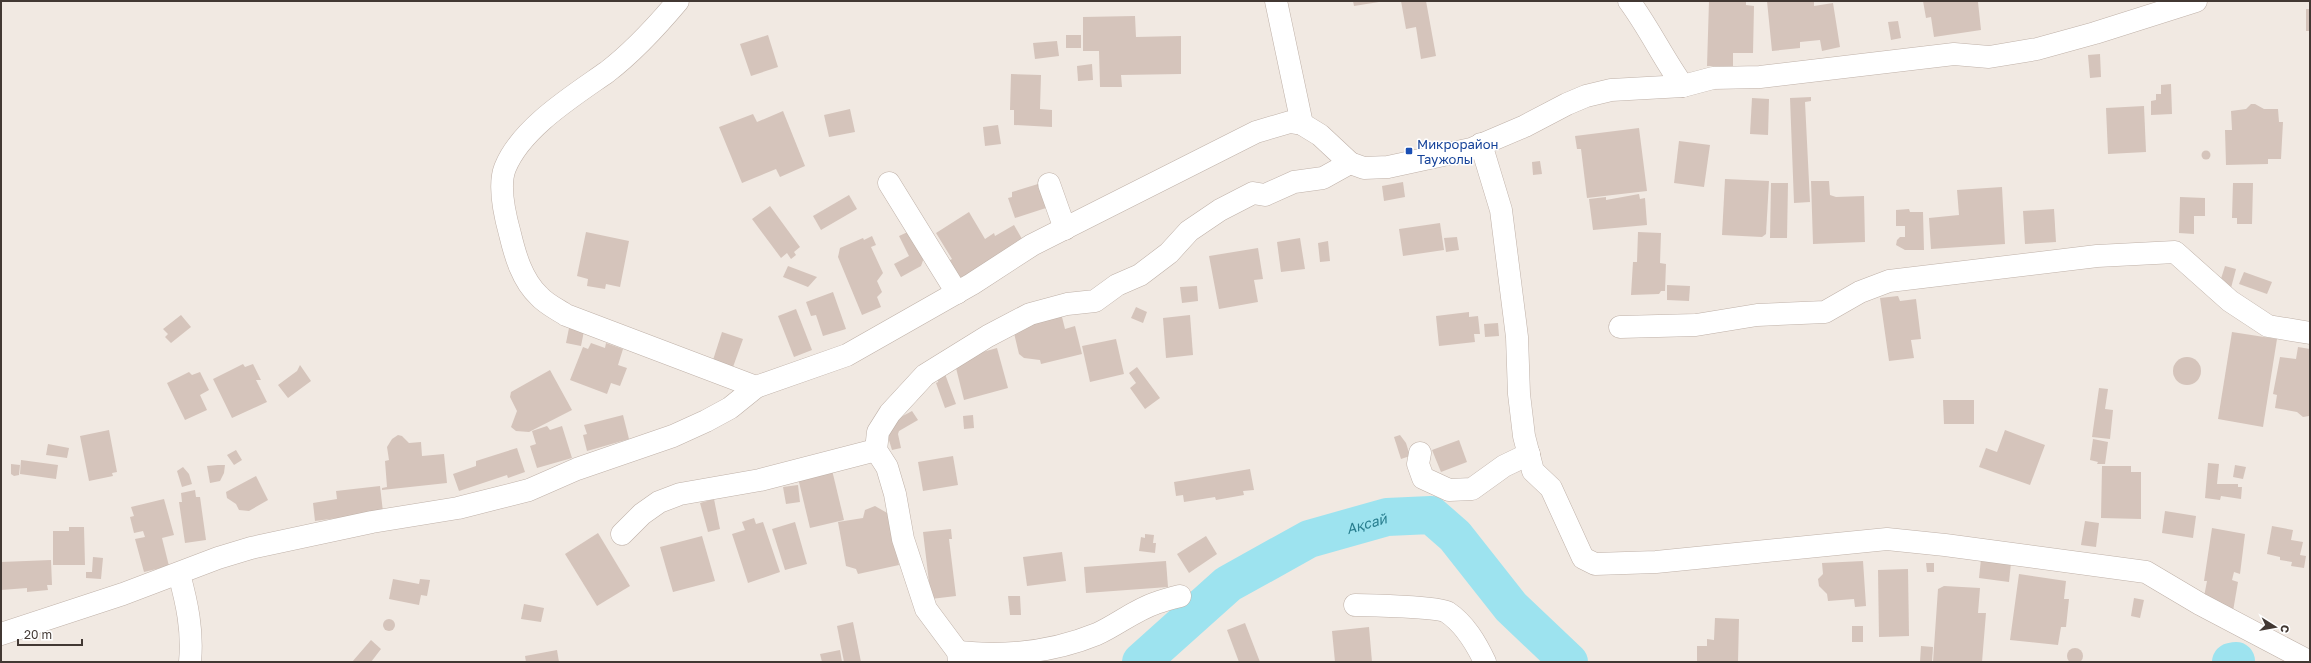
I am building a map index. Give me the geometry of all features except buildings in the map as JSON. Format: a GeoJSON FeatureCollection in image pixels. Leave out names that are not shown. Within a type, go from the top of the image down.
{"type":"FeatureCollection","features":[{"type":"Feature","properties":{"kind":"street"},"geometry":{"type":"LineString","coordinates":[[678,1],[634,47],[608,71],[578,91],[531,130],[516,148],[504,169],[502,203],[514,252],[525,277],[539,296],[566,315],[756,387]]}},
{"type":"Feature","properties":{"kind":"street"},"geometry":{"type":"LineString","coordinates":[[1276,1],[1302,124]]}},
{"type":"Feature","properties":{"kind":"street"},"geometry":{"type":"LineString","coordinates":[[1629,1],[1643,19],[1654,43],[1683,86]]}},
{"type":"Feature","properties":{"kind":"street"},"geometry":{"type":"LineString","coordinates":[[1,634],[123,594],[218,558],[258,546],[372,522],[458,508],[529,490],[578,469],[673,436],[730,408],[756,387],[847,355],[957,293],[1032,245],[1154,184],[1198,159],[1256,132],[1290,122],[1302,124],[1320,135],[1350,163],[1364,168],[1388,167],[1471,149],[1525,126],[1586,96],[1610,90],[1683,86],[1713,78],[1760,77],[1954,54],[1989,57],[2037,49],[2095,33],[2196,1]]}},
{"type":"Feature","properties":{"kind":"street"},"geometry":{"type":"LineString","coordinates":[[1481,144],[1489,165],[1501,210],[1517,337],[1519,394],[1524,436],[1533,471],[1551,488],[1583,558],[1595,564],[1703,558],[1887,539],[2146,572],[2200,604],[2310,662]]}},
{"type":"Feature","properties":{"kind":"street"},"geometry":{"type":"LineString","coordinates":[[1180,596],[1155,603],[1096,634],[1060,645],[1015,654],[984,654],[959,657],[926,608],[903,539],[895,494],[887,467],[876,450],[878,432],[905,395],[926,375],[988,336],[1030,314],[1067,304],[1095,301],[1117,285],[1140,275],[1164,258],[1189,231],[1207,218],[1253,193],[1265,195],[1294,182],[1323,178],[1350,163]]}},
{"type":"Feature","properties":{"kind":"street"},"geometry":{"type":"LineString","coordinates":[[889,183],[957,293]]}},
{"type":"Feature","properties":{"kind":"street"},"geometry":{"type":"LineString","coordinates":[[1049,184],[1065,229]]}},
{"type":"Feature","properties":{"kind":"street"},"geometry":{"type":"LineString","coordinates":[[1620,327],[1696,325],[1757,315],[1825,312],[1860,292],[1889,281],[2097,256],[2175,252],[2230,301],[2268,326],[2310,333]]}},
{"type":"Feature","properties":{"kind":"street"},"geometry":{"type":"LineString","coordinates":[[622,534],[642,514],[658,502],[680,494],[760,480],[876,450]]}},
{"type":"Feature","properties":{"kind":"street"},"geometry":{"type":"LineString","coordinates":[[1420,453],[1418,464],[1423,478],[1449,490],[1472,489],[1504,466],[1529,454]]}},
{"type":"Feature","properties":{"kind":"street"},"geometry":{"type":"LineString","coordinates":[[179,574],[186,602],[192,639],[190,662]]}},
{"type":"Feature","properties":{"kind":"street"},"geometry":{"type":"LineString","coordinates":[[1355,604],[1445,611],[1463,625],[1472,637],[1485,662]]}},
{"type":"Feature","properties":{"kind":"waterway","name":"Ақсай"},"geometry":{"type":"LineString","coordinates":[[1141,662],[1228,584],[1309,539],[1387,517],[1431,515],[1455,536],[1511,607],[1569,662]]}},
{"type":"Feature","properties":{"kind":"waterway","name":"Ақсай"},"geometry":{"type":"LineString","coordinates":[[2231,662],[2236,661]]}},
{"type":"Feature","properties":{"kind":"place","name":"Микрорайон Таужолы"},"geometry":{"type":"Point","coordinates":[1409,151]}}]}
